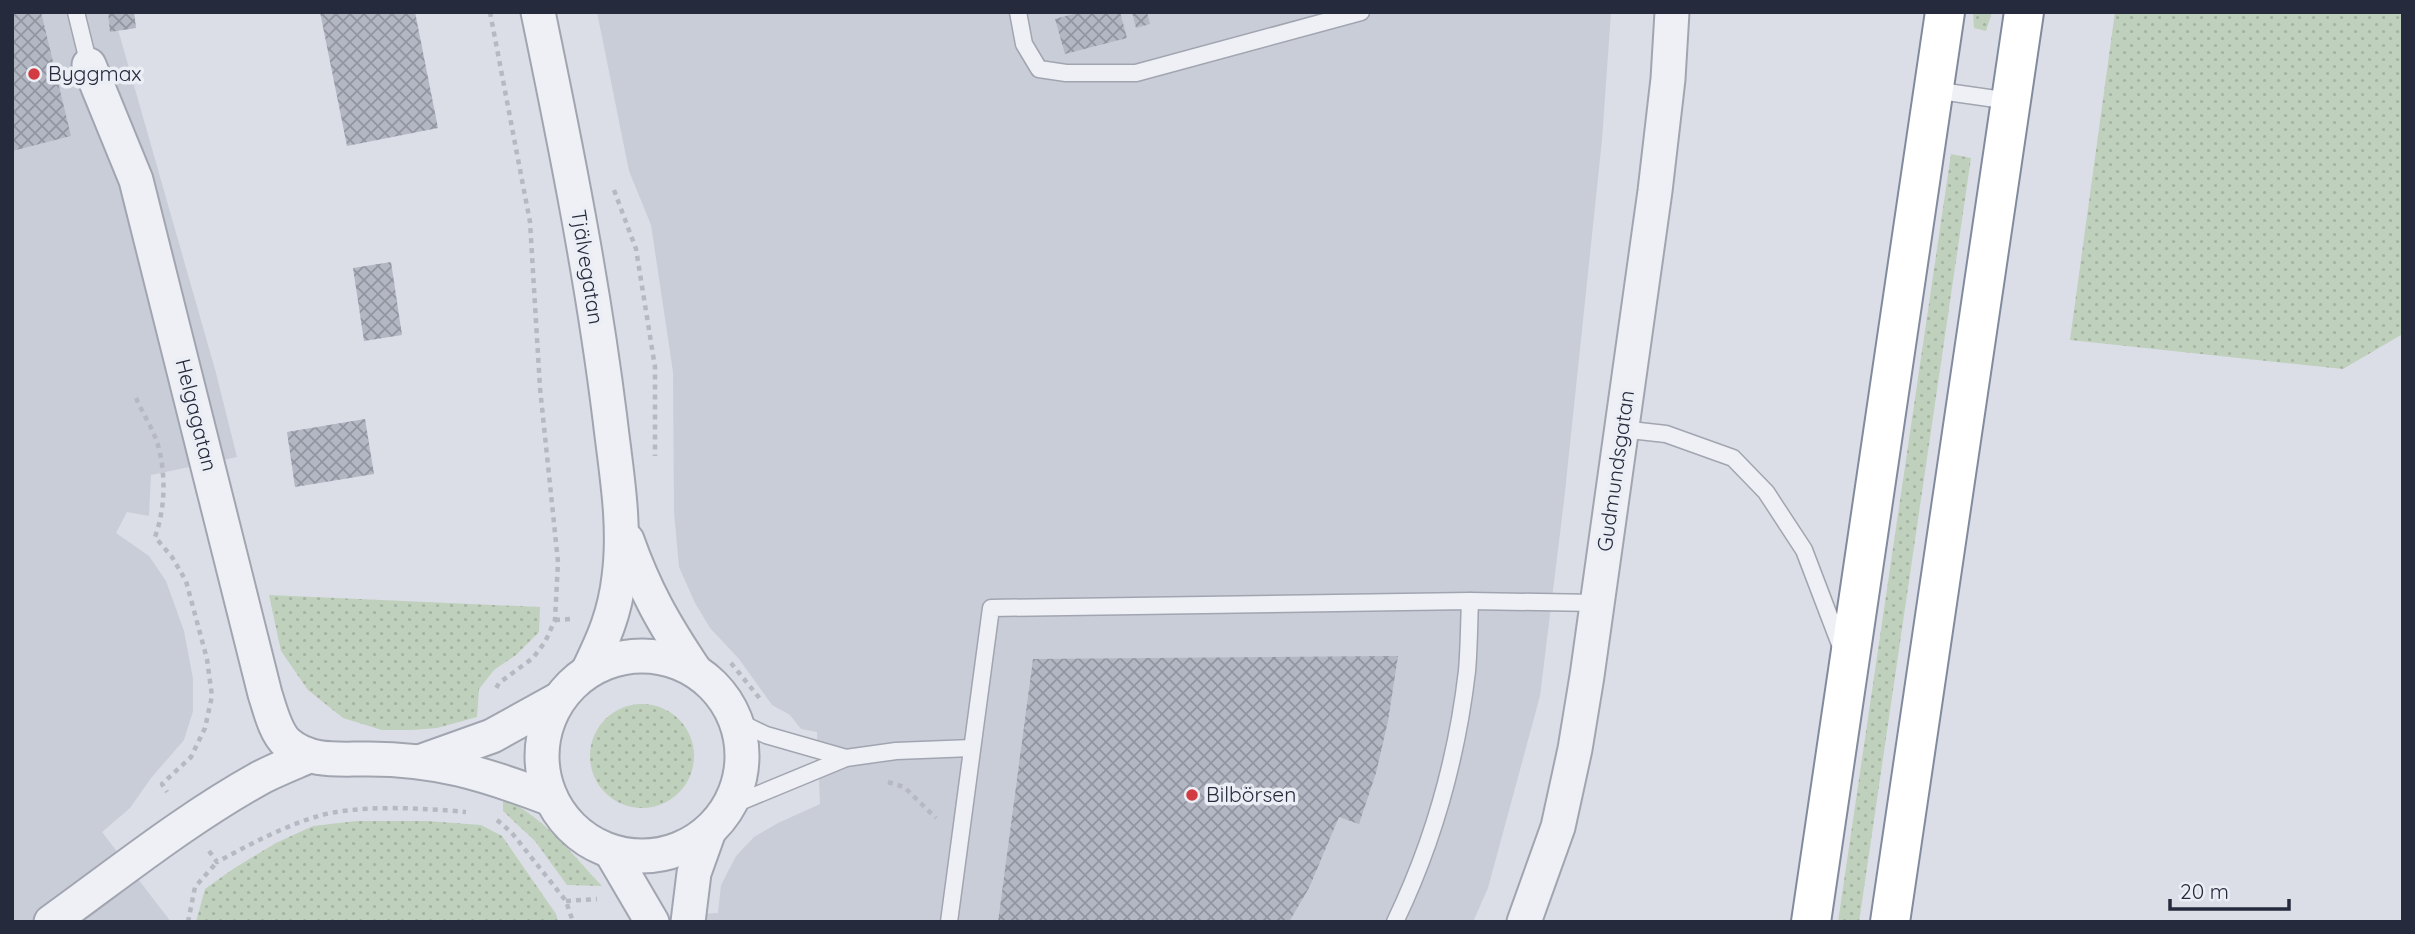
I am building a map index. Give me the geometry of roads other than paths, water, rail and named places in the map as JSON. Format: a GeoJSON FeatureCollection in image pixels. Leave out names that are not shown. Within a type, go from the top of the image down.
{"type":"FeatureCollection","features":[{"type":"Feature","properties":{"kind":"highway"},"geometry":{"type":"LineString","coordinates":[[1811,922],[1945,12]]}},
{"type":"Feature","properties":{"kind":"highway"},"geometry":{"type":"LineString","coordinates":[[1890,922],[2024,12]]}},
{"type":"Feature","properties":{"kind":"street","name":"Tjälvegatan"},"geometry":{"type":"LineString","coordinates":[[538,12],[569,162],[605,376],[622,524],[620,576],[612,618],[588,671]]}},
{"type":"Feature","properties":{"kind":"street","name":"Gudmundsgatan"},"geometry":{"type":"LineString","coordinates":[[1524,922],[1558,827],[1575,749],[1655,191],[1668,79],[1672,12]]}},
{"type":"Feature","properties":{"kind":"street","name":"Helgagatan"},"geometry":{"type":"LineString","coordinates":[[89,65],[136,180],[265,694],[276,726],[286,742],[309,756]]}},
{"type":"Feature","properties":{"kind":"street","name":"Tjälvegatan"},"geometry":{"type":"LineString","coordinates":[[622,524],[639,575],[659,615],[694,669]]}},
{"type":"Feature","properties":{"kind":"street"},"geometry":{"type":"LineString","coordinates":[[422,761],[492,736],[559,699],[588,671],[622,657],[659,656],[694,669],[720,692],[737,721],[743,750],[740,779],[730,806],[709,831],[680,849],[646,856],[611,852],[587,840],[566,821],[551,799],[542,765],[545,730],[559,699]]}},
{"type":"Feature","properties":{"kind":"street"},"geometry":{"type":"LineString","coordinates":[[51,922],[189,823],[240,790],[309,756],[336,760],[422,761],[465,769],[551,799]]}},
{"type":"Feature","properties":{"kind":"street"},"geometry":{"type":"LineString","coordinates":[[688,922],[694,873],[709,831]]}},
{"type":"Feature","properties":{"kind":"street"},"geometry":{"type":"LineString","coordinates":[[611,852],[652,922]]}},
{"type":"Feature","properties":{"kind":"lane"},"geometry":{"type":"LineString","coordinates":[[76,12],[89,65]]}},
{"type":"Feature","properties":{"kind":"lane"},"geometry":{"type":"LineString","coordinates":[[1018,12],[1024,44],[1039,69],[1066,73],[1136,73],[1361,12]]}},
{"type":"Feature","properties":{"kind":"lane"},"geometry":{"type":"LineString","coordinates":[[1933,90],[2011,101]]}},
{"type":"Feature","properties":{"kind":"lane"},"geometry":{"type":"LineString","coordinates":[[1621,429],[1666,435],[1733,457],[1766,492],[1804,550],[1849,666]]}},
{"type":"Feature","properties":{"kind":"lane"},"geometry":{"type":"LineString","coordinates":[[1395,922],[1434,831],[1467,670],[1470,601]]}},
{"type":"Feature","properties":{"kind":"lane"},"geometry":{"type":"LineString","coordinates":[[949,922],[991,608],[1470,601],[1597,603]]}},
{"type":"Feature","properties":{"kind":"lane"},"geometry":{"type":"LineString","coordinates":[[737,721],[766,735],[846,758]]}},
{"type":"Feature","properties":{"kind":"lane"},"geometry":{"type":"LineString","coordinates":[[730,806],[846,758],[896,751],[972,748]]}},
{"type":"Feature","properties":{"kind":"place","name":"Byggmax"},"geometry":{"type":"Point","coordinates":[34,74]}},
{"type":"Feature","properties":{"kind":"place","name":"Bilbörsen"},"geometry":{"type":"Point","coordinates":[1192,795]}}]}
